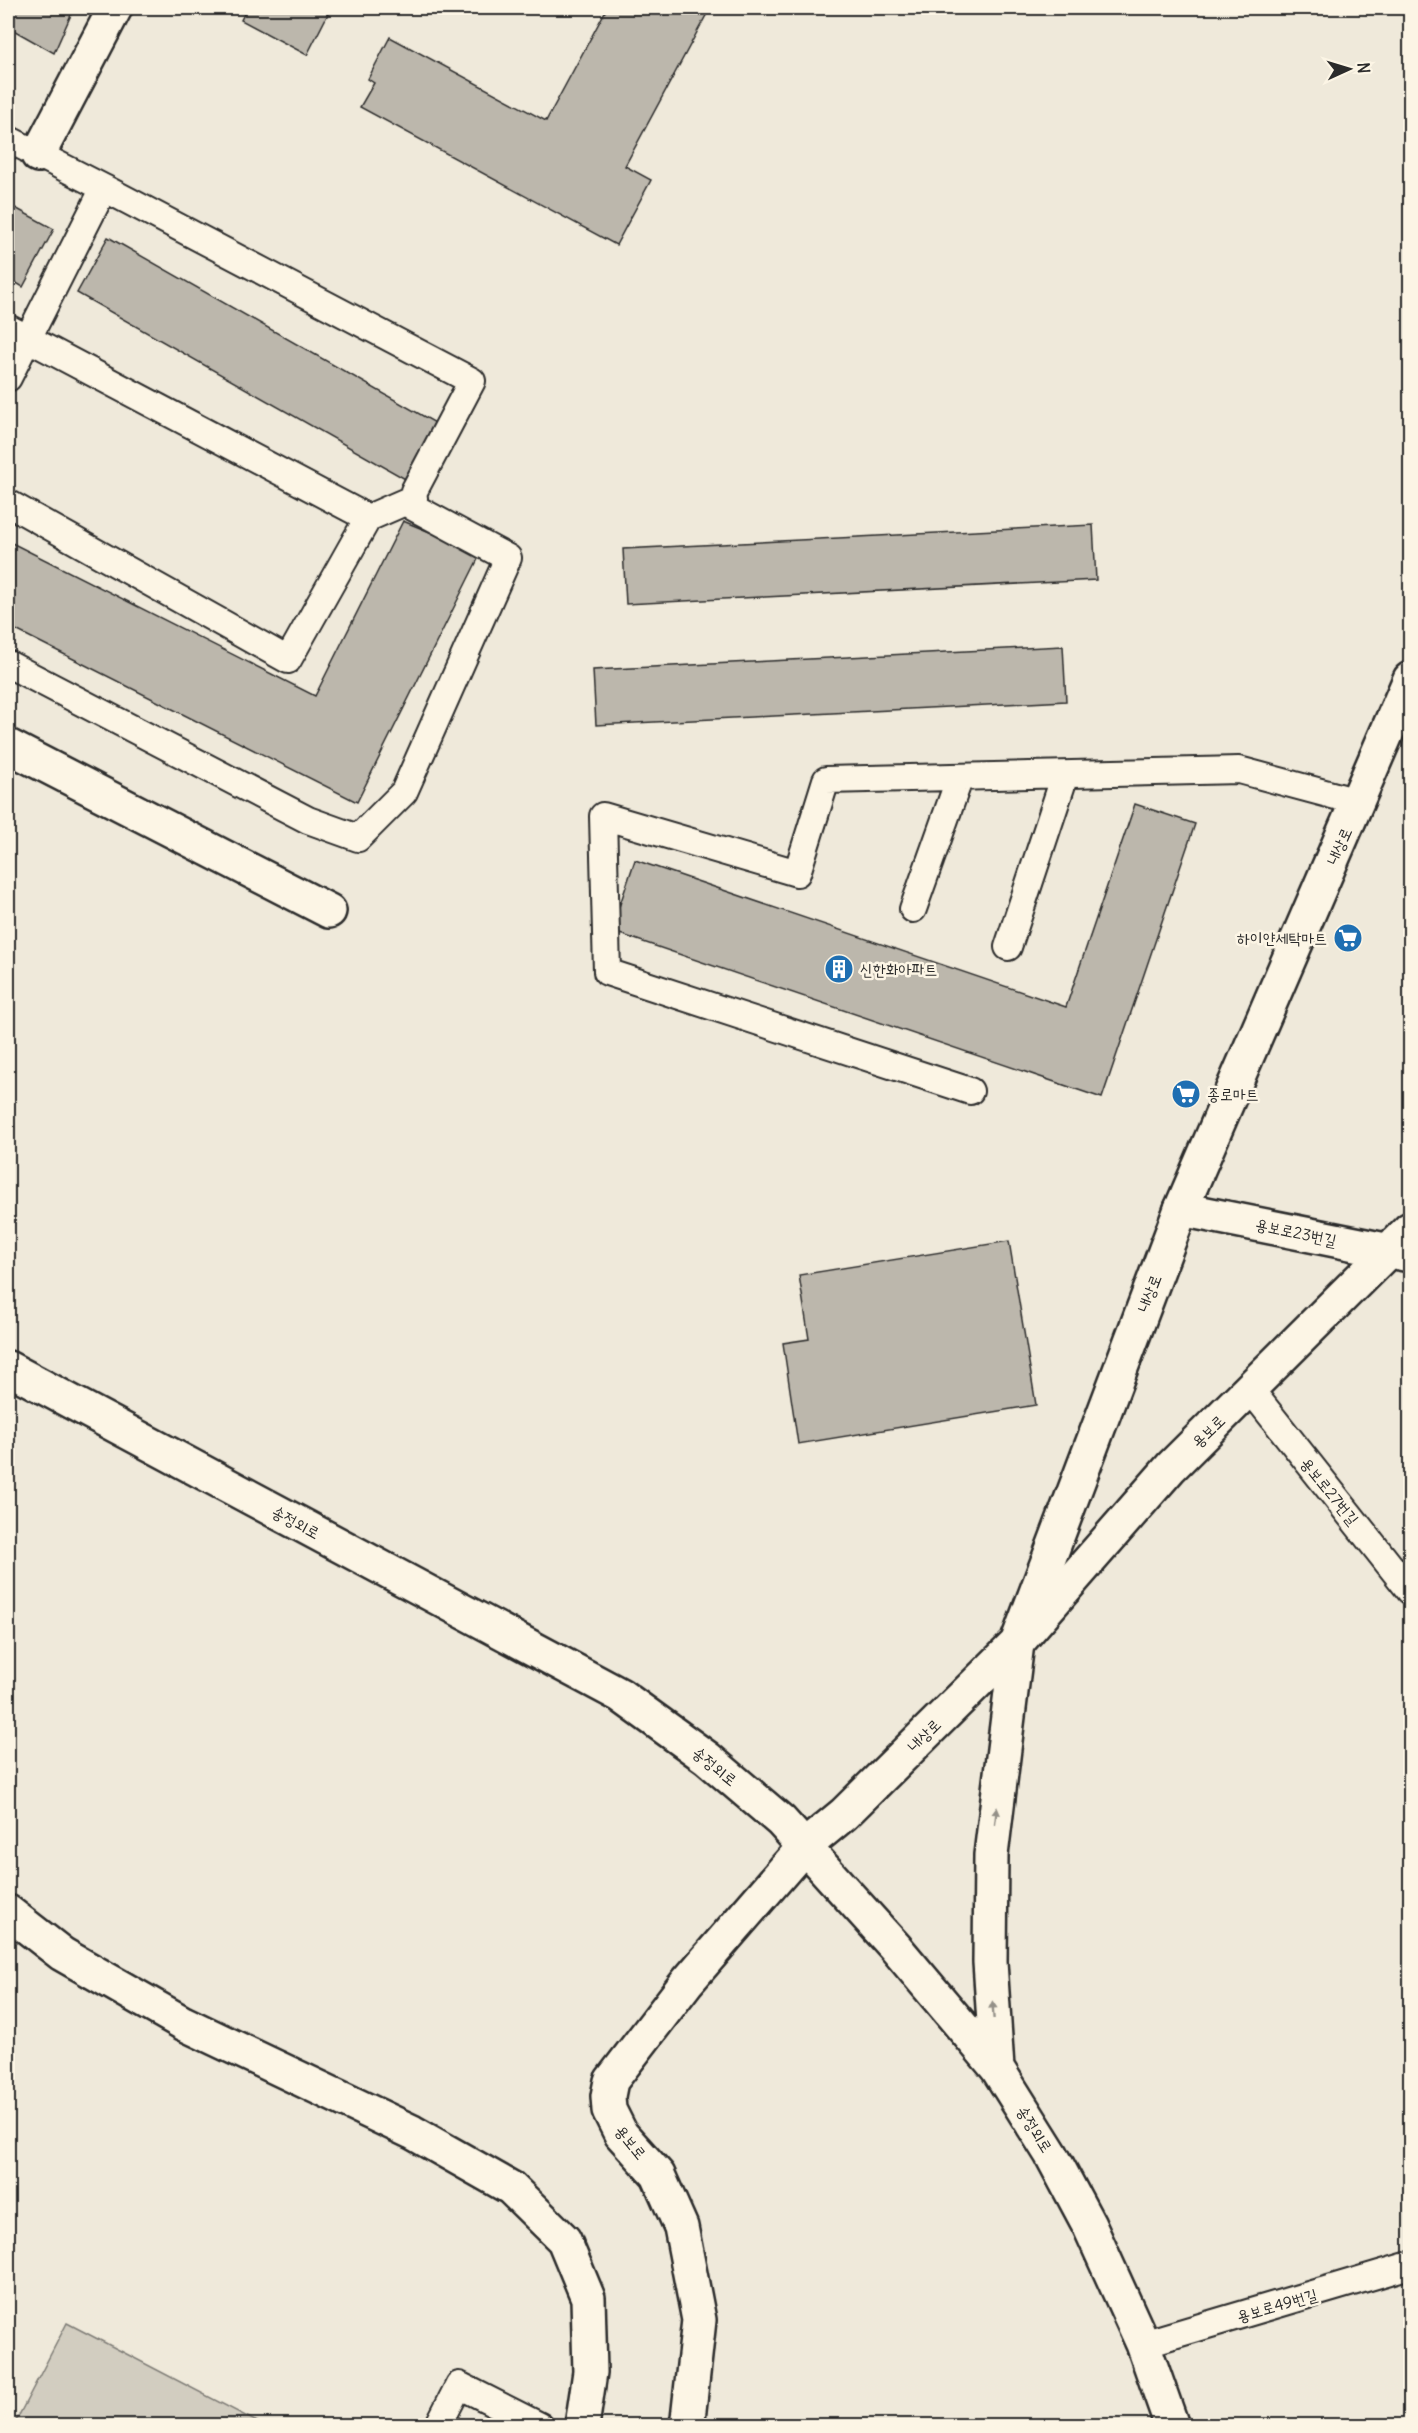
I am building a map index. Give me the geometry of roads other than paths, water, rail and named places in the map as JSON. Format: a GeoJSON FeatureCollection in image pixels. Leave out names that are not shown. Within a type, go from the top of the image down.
{"type":"FeatureCollection","features":[{"type":"Feature","properties":{"kind":"street"},"geometry":{"type":"LineString","coordinates":[[38,154],[115,8]]}},
{"type":"Feature","properties":{"kind":"street","name":"내상로"},"geometry":{"type":"LineString","coordinates":[[804,1847],[844,1814],[1017,1643],[1181,1209],[1410,679]]}},
{"type":"Feature","properties":{"kind":"street"},"geometry":{"type":"LineString","coordinates":[[8,746],[329,911]]}},
{"type":"Feature","properties":{"kind":"street","name":"용보로23번길"},"geometry":{"type":"LineString","coordinates":[[1181,1209],[1403,1245]]}},
{"type":"Feature","properties":{"kind":"street","name":"용보로"},"geometry":{"type":"LineString","coordinates":[[1017,1643],[1171,1467],[1403,1245]]}},
{"type":"Feature","properties":{"kind":"street","name":"송정외로"},"geometry":{"type":"LineString","coordinates":[[8,1368],[620,1695],[707,1758],[781,1821],[896,1948],[997,2068],[1057,2164],[1089,2225],[1143,2344],[1172,2426]]}},
{"type":"Feature","properties":{"kind":"street"},"geometry":{"type":"LineString","coordinates":[[997,2068],[990,1962],[991,1855],[1017,1643]]}},
{"type":"Feature","properties":{"kind":"street","name":"용보로"},"geometry":{"type":"LineString","coordinates":[[686,2426],[699,2320],[681,2227],[658,2175],[621,2134],[609,2110],[608,2096],[611,2081],[687,1982],[804,1847]]}},
{"type":"Feature","properties":{"kind":"street"},"geometry":{"type":"LineString","coordinates":[[8,1912],[62,1954],[183,2023],[412,2132],[511,2188],[564,2240],[588,2298],[590,2372],[582,2426]]}},
{"type":"Feature","properties":{"kind":"lane"},"geometry":{"type":"LineString","coordinates":[[8,139],[472,381],[414,491],[413,507],[508,558],[404,792],[358,838],[308,820],[8,664]]}},
{"type":"Feature","properties":{"kind":"lane"},"geometry":{"type":"LineString","coordinates":[[8,378],[17,333],[104,188]]}},
{"type":"Feature","properties":{"kind":"lane"},"geometry":{"type":"LineString","coordinates":[[17,333],[368,518]]}},
{"type":"Feature","properties":{"kind":"lane"},"geometry":{"type":"LineString","coordinates":[[8,503],[288,660],[368,518],[414,498]]}},
{"type":"Feature","properties":{"kind":"lane"},"geometry":{"type":"LineString","coordinates":[[970,1091],[607,972],[603,816],[797,873],[826,780],[1239,770],[1358,802]]}},
{"type":"Feature","properties":{"kind":"lane"},"geometry":{"type":"LineString","coordinates":[[1008,948],[1065,775]]}},
{"type":"Feature","properties":{"kind":"lane"},"geometry":{"type":"LineString","coordinates":[[913,909],[960,777]]}},
{"type":"Feature","properties":{"kind":"lane","name":"용보로27번길"},"geometry":{"type":"LineString","coordinates":[[1250,1389],[1410,1591]]}},
{"type":"Feature","properties":{"kind":"lane","name":"용보로49번길"},"geometry":{"type":"LineString","coordinates":[[1143,2344],[1410,2265]]}},
{"type":"Feature","properties":{"kind":"lane"},"geometry":{"type":"LineString","coordinates":[[438,2426],[459,2385],[540,2426]]}},
{"type":"Feature","properties":{"kind":"place","name":"하이얀세탁마트"},"geometry":{"type":"Point","coordinates":[1348,938]}},
{"type":"Feature","properties":{"kind":"place","name":"신한화아파트"},"geometry":{"type":"Point","coordinates":[839,969]}},
{"type":"Feature","properties":{"kind":"place","name":"종로마트"},"geometry":{"type":"Point","coordinates":[1186,1094]}}]}
